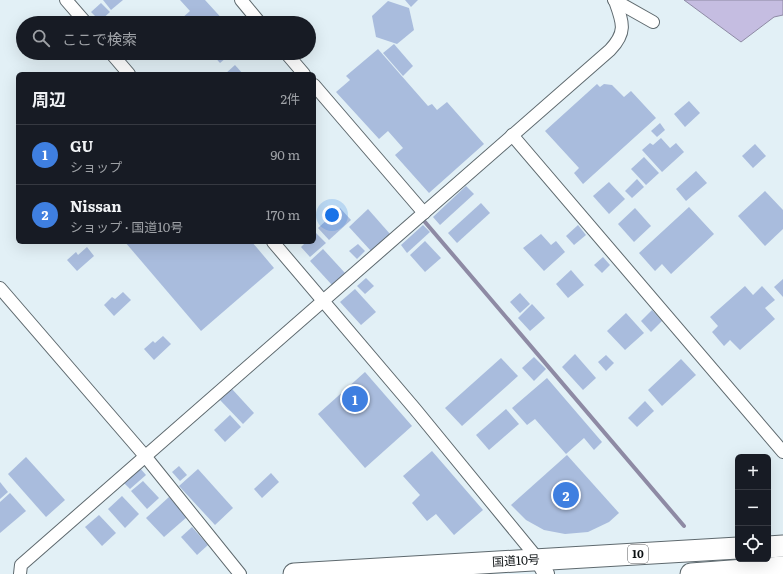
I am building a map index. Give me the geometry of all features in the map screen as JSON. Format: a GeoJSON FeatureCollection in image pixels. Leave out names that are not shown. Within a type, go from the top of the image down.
{"type":"FeatureCollection","features":[{"type":"Feature","properties":{"kind":"highway"},"geometry":{"type":"LineString","coordinates":[[771,547],[783,546]]}},
{"type":"Feature","properties":{"kind":"highway","name":"国道10号"},"geometry":{"type":"LineString","coordinates":[[294,574],[542,567],[735,548]]}},
{"type":"Feature","properties":{"kind":"highway"},"geometry":{"type":"LineString","coordinates":[[691,574],[783,567]]}},
{"type":"Feature","properties":{"kind":"street"},"geometry":{"type":"LineString","coordinates":[[66,0],[80,16]]}},
{"type":"Feature","properties":{"kind":"street"},"geometry":{"type":"LineString","coordinates":[[241,0],[254,16]]}},
{"type":"Feature","properties":{"kind":"street"},"geometry":{"type":"LineString","coordinates":[[615,0],[653,22]]}},
{"type":"Feature","properties":{"kind":"street"},"geometry":{"type":"LineString","coordinates":[[20,574],[21,565],[324,302],[620,40],[622,21],[615,0]]}},
{"type":"Feature","properties":{"kind":"street"},"geometry":{"type":"LineString","coordinates":[[117,60],[127,72]]}},
{"type":"Feature","properties":{"kind":"street"},"geometry":{"type":"LineString","coordinates":[[292,60],[302,72]]}},
{"type":"Feature","properties":{"kind":"street"},"geometry":{"type":"LineString","coordinates":[[316,87],[424,213]]}},
{"type":"Feature","properties":{"kind":"street"},"geometry":{"type":"LineString","coordinates":[[512,135],[783,452]]}},
{"type":"Feature","properties":{"kind":"street"},"geometry":{"type":"LineString","coordinates":[[275,244],[542,567]]}},
{"type":"Feature","properties":{"kind":"street"},"geometry":{"type":"LineString","coordinates":[[0,288],[145,456],[240,574]]}},
{"type":"Feature","properties":{"kind":"shaded area"},"geometry":{"type":"Polygon","coordinates":[[[684,0],[783,0],[783,15],[774,17],[741,42],[684,0]]]}},
{"type":"Feature","properties":{"kind":"building"},"geometry":{"type":"Polygon","coordinates":[[[103,0],[123,0],[111,10],[103,0]]]}},
{"type":"Feature","properties":{"kind":"building"},"geometry":{"type":"Polygon","coordinates":[[[180,0],[205,0],[220,16],[184,16],[190,11],[180,0]]]}},
{"type":"Feature","properties":{"kind":"building"},"geometry":{"type":"Polygon","coordinates":[[[405,0],[418,0],[411,7],[405,0]]]}},
{"type":"Feature","properties":{"kind":"building"},"geometry":{"type":"Polygon","coordinates":[[[388,1],[409,8],[414,30],[397,44],[376,37],[372,16],[388,1]]]}},
{"type":"Feature","properties":{"kind":"building"},"geometry":{"type":"Polygon","coordinates":[[[101,3],[110,12],[106,16],[95,16],[91,12],[101,3]]]}},
{"type":"Feature","properties":{"kind":"building"},"geometry":{"type":"Polygon","coordinates":[[[394,44],[413,66],[403,76],[383,53],[394,44]]]}},
{"type":"Feature","properties":{"kind":"building"},"geometry":{"type":"Polygon","coordinates":[[[378,49],[428,106],[432,104],[437,110],[447,102],[484,144],[429,193],[395,155],[403,148],[388,131],[379,139],[336,92],[350,80],[346,76],[378,49]]]}},
{"type":"Feature","properties":{"kind":"building"},"geometry":{"type":"Polygon","coordinates":[[[235,65],[241,72],[227,72],[235,65]]]}},
{"type":"Feature","properties":{"kind":"building"},"geometry":{"type":"Polygon","coordinates":[[[597,84],[600,87],[604,84],[612,85],[624,97],[631,91],[656,118],[583,184],[574,173],[579,168],[545,131],[597,84]]]}},
{"type":"Feature","properties":{"kind":"building"},"geometry":{"type":"Polygon","coordinates":[[[689,101],[700,113],[685,127],[674,114],[689,101]]]}},
{"type":"Feature","properties":{"kind":"building"},"geometry":{"type":"Polygon","coordinates":[[[660,123],[665,130],[657,137],[651,131],[660,123]]]}},
{"type":"Feature","properties":{"kind":"building"},"geometry":{"type":"Polygon","coordinates":[[[661,138],[670,148],[676,143],[684,152],[662,172],[642,150],[650,143],[653,145],[661,138]]]}},
{"type":"Feature","properties":{"kind":"building"},"geometry":{"type":"Polygon","coordinates":[[[755,144],[766,156],[753,168],[742,156],[755,144]]]}},
{"type":"Feature","properties":{"kind":"building"},"geometry":{"type":"Polygon","coordinates":[[[644,157],[659,173],[646,185],[631,169],[644,157]]]}},
{"type":"Feature","properties":{"kind":"building"},"geometry":{"type":"Polygon","coordinates":[[[696,171],[707,183],[686,201],[676,189],[696,171]]]}},
{"type":"Feature","properties":{"kind":"building"},"geometry":{"type":"Polygon","coordinates":[[[637,179],[644,187],[632,198],[625,191],[637,179]]]}},
{"type":"Feature","properties":{"kind":"building"},"geometry":{"type":"Polygon","coordinates":[[[609,182],[625,199],[609,214],[593,196],[609,182]]]}},
{"type":"Feature","properties":{"kind":"building"},"geometry":{"type":"Polygon","coordinates":[[[466,186],[474,194],[440,225],[433,217],[466,186]]]}},
{"type":"Feature","properties":{"kind":"building"},"geometry":{"type":"Polygon","coordinates":[[[765,191],[783,210],[783,229],[765,246],[738,216],[765,191]]]}},
{"type":"Feature","properties":{"kind":"building"},"geometry":{"type":"Polygon","coordinates":[[[481,203],[490,213],[457,243],[448,233],[481,203]]]}},
{"type":"Feature","properties":{"kind":"building"},"geometry":{"type":"Polygon","coordinates":[[[689,207],[714,234],[671,274],[662,264],[655,271],[639,253],[689,207]]]}},
{"type":"Feature","properties":{"kind":"building"},"geometry":{"type":"Polygon","coordinates":[[[340,208],[351,220],[329,240],[318,228],[340,208]]]}},
{"type":"Feature","properties":{"kind":"building"},"geometry":{"type":"Polygon","coordinates":[[[635,208],[651,226],[634,242],[618,224],[635,208]]]}},
{"type":"Feature","properties":{"kind":"building"},"geometry":{"type":"Polygon","coordinates":[[[368,209],[390,234],[371,251],[349,227],[368,209]]]}},
{"type":"Feature","properties":{"kind":"building"},"geometry":{"type":"Polygon","coordinates":[[[423,225],[430,232],[407,253],[401,245],[423,225]]]}},
{"type":"Feature","properties":{"kind":"building"},"geometry":{"type":"Polygon","coordinates":[[[578,225],[586,235],[574,245],[566,236],[578,225]]]}},
{"type":"Feature","properties":{"kind":"building"},"geometry":{"type":"Polygon","coordinates":[[[316,233],[326,243],[310,257],[301,247],[304,244],[316,244],[316,233]]]}},
{"type":"Feature","properties":{"kind":"building"},"geometry":{"type":"Polygon","coordinates":[[[541,234],[551,245],[556,241],[565,252],[544,271],[523,248],[541,234]]]}},
{"type":"Feature","properties":{"kind":"building"},"geometry":{"type":"Polygon","coordinates":[[[425,241],[441,258],[425,272],[410,255],[425,241]]]}},
{"type":"Feature","properties":{"kind":"building"},"geometry":{"type":"Polygon","coordinates":[[[127,244],[254,244],[274,268],[201,331],[127,244]]]}},
{"type":"Feature","properties":{"kind":"building"},"geometry":{"type":"Polygon","coordinates":[[[358,244],[365,251],[357,259],[349,251],[358,244]]]}},
{"type":"Feature","properties":{"kind":"building"},"geometry":{"type":"Polygon","coordinates":[[[87,247],[94,256],[77,271],[67,260],[76,252],[78,255],[87,247]]]}},
{"type":"Feature","properties":{"kind":"building"},"geometry":{"type":"Polygon","coordinates":[[[323,249],[345,273],[332,285],[310,261],[323,249]]]}},
{"type":"Feature","properties":{"kind":"building"},"geometry":{"type":"Polygon","coordinates":[[[603,257],[610,265],[602,273],[594,265],[603,257]]]}},
{"type":"Feature","properties":{"kind":"building"},"geometry":{"type":"Polygon","coordinates":[[[571,270],[584,285],[568,298],[556,284],[571,270]]]}},
{"type":"Feature","properties":{"kind":"building"},"geometry":{"type":"Polygon","coordinates":[[[366,278],[374,286],[365,294],[357,286],[366,278]]]}},
{"type":"Feature","properties":{"kind":"building"},"geometry":{"type":"Polygon","coordinates":[[[783,279],[783,297],[774,287],[783,279]]]}},
{"type":"Feature","properties":{"kind":"building"},"geometry":{"type":"Polygon","coordinates":[[[745,286],[753,295],[762,286],[775,300],[765,308],[775,319],[740,350],[730,340],[724,346],[712,332],[718,326],[710,317],[745,286]]]}},
{"type":"Feature","properties":{"kind":"building"},"geometry":{"type":"Polygon","coordinates":[[[355,289],[376,312],[361,325],[340,302],[355,289]]]}},
{"type":"Feature","properties":{"kind":"building"},"geometry":{"type":"Polygon","coordinates":[[[123,292],[131,300],[114,316],[104,305],[112,297],[115,299],[123,292]]]}},
{"type":"Feature","properties":{"kind":"building"},"geometry":{"type":"Polygon","coordinates":[[[520,293],[530,304],[520,313],[510,302],[520,293]]]}},
{"type":"Feature","properties":{"kind":"building"},"geometry":{"type":"Polygon","coordinates":[[[532,304],[545,318],[530,331],[518,318],[532,304]]]}},
{"type":"Feature","properties":{"kind":"building"},"geometry":{"type":"Polygon","coordinates":[[[652,310],[662,321],[651,332],[641,321],[652,310]]]}},
{"type":"Feature","properties":{"kind":"building"},"geometry":{"type":"Polygon","coordinates":[[[626,313],[644,333],[625,350],[607,331],[626,313]]]}},
{"type":"Feature","properties":{"kind":"building"},"geometry":{"type":"Polygon","coordinates":[[[163,336],[171,344],[154,360],[144,349],[153,341],[155,343],[163,336]]]}},
{"type":"Feature","properties":{"kind":"building"},"geometry":{"type":"Polygon","coordinates":[[[575,354],[596,378],[583,390],[562,367],[575,354]]]}},
{"type":"Feature","properties":{"kind":"building"},"geometry":{"type":"Polygon","coordinates":[[[606,355],[614,363],[606,371],[598,362],[606,355]]]}},
{"type":"Feature","properties":{"kind":"building"},"geometry":{"type":"Polygon","coordinates":[[[534,357],[546,369],[534,381],[522,368],[534,357]]]}},
{"type":"Feature","properties":{"kind":"building"},"geometry":{"type":"Polygon","coordinates":[[[501,358],[518,376],[462,426],[445,408],[501,358]]]}},
{"type":"Feature","properties":{"kind":"building"},"geometry":{"type":"Polygon","coordinates":[[[681,359],[696,375],[662,406],[648,390],[681,359]]]}},
{"type":"Feature","properties":{"kind":"building"},"geometry":{"type":"Polygon","coordinates":[[[365,372],[412,426],[365,468],[318,414],[365,372]]]}},
{"type":"Feature","properties":{"kind":"building"},"geometry":{"type":"Polygon","coordinates":[[[547,378],[602,442],[594,450],[584,438],[566,454],[535,419],[527,425],[512,408],[547,378]]]}},
{"type":"Feature","properties":{"kind":"building"},"geometry":{"type":"Polygon","coordinates":[[[232,389],[254,413],[243,424],[220,400],[232,389]]]}},
{"type":"Feature","properties":{"kind":"building"},"geometry":{"type":"Polygon","coordinates":[[[645,401],[654,411],[637,427],[628,418],[645,401]]]}},
{"type":"Feature","properties":{"kind":"building"},"geometry":{"type":"Polygon","coordinates":[[[506,409],[519,424],[489,450],[476,435],[506,409]]]}},
{"type":"Feature","properties":{"kind":"building"},"geometry":{"type":"Polygon","coordinates":[[[230,415],[241,427],[225,442],[214,430],[230,415]]]}},
{"type":"Feature","properties":{"kind":"building"},"geometry":{"type":"Polygon","coordinates":[[[432,451],[483,510],[454,535],[436,514],[427,521],[412,503],[420,495],[403,476],[432,451]]]}},
{"type":"Feature","properties":{"kind":"building"},"geometry":{"type":"Polygon","coordinates":[[[567,455],[619,513],[609,522],[588,532],[565,534],[544,530],[526,520],[511,505],[567,455]]]}},
{"type":"Feature","properties":{"kind":"building"},"geometry":{"type":"Polygon","coordinates":[[[26,457],[65,500],[46,517],[8,474],[26,457]]]}},
{"type":"Feature","properties":{"kind":"building"},"geometry":{"type":"Polygon","coordinates":[[[179,466],[187,475],[180,481],[172,472],[179,466]]]}},
{"type":"Feature","properties":{"kind":"building"},"geometry":{"type":"Polygon","coordinates":[[[139,467],[146,475],[130,489],[123,482],[139,467]]]}},
{"type":"Feature","properties":{"kind":"building"},"geometry":{"type":"Polygon","coordinates":[[[198,469],[233,508],[215,525],[179,486],[198,469]]]}},
{"type":"Feature","properties":{"kind":"building"},"geometry":{"type":"Polygon","coordinates":[[[271,473],[279,482],[262,498],[254,489],[271,473]]]}},
{"type":"Feature","properties":{"kind":"building"},"geometry":{"type":"Polygon","coordinates":[[[143,481],[159,498],[147,509],[131,491],[143,481]]]}},
{"type":"Feature","properties":{"kind":"building"},"geometry":{"type":"Polygon","coordinates":[[[0,482],[8,492],[0,499],[0,482]]]}},
{"type":"Feature","properties":{"kind":"building"},"geometry":{"type":"Polygon","coordinates":[[[10,493],[26,511],[0,533],[0,502],[10,493]]]}},
{"type":"Feature","properties":{"kind":"building"},"geometry":{"type":"Polygon","coordinates":[[[122,496],[139,514],[125,528],[108,509],[122,496]]]}},
{"type":"Feature","properties":{"kind":"building"},"geometry":{"type":"Polygon","coordinates":[[[169,497],[187,517],[164,537],[146,518],[169,497]]]}},
{"type":"Feature","properties":{"kind":"building"},"geometry":{"type":"Polygon","coordinates":[[[99,515],[116,533],[102,546],[85,527],[99,515]]]}},
{"type":"Feature","properties":{"kind":"building"},"geometry":{"type":"Polygon","coordinates":[[[192,527],[208,545],[197,555],[181,537],[192,527]]]}},
{"type":"Feature","properties":{"kind":"waterway"},"geometry":{"type":"LineString","coordinates":[[425,222],[684,526]]}},
{"type":"Feature","properties":{"kind":"place","name":"GU"},"geometry":{"type":"Point","coordinates":[355,399]}},
{"type":"Feature","properties":{"kind":"place","name":"Nissan"},"geometry":{"type":"Point","coordinates":[566,495]}}]}
